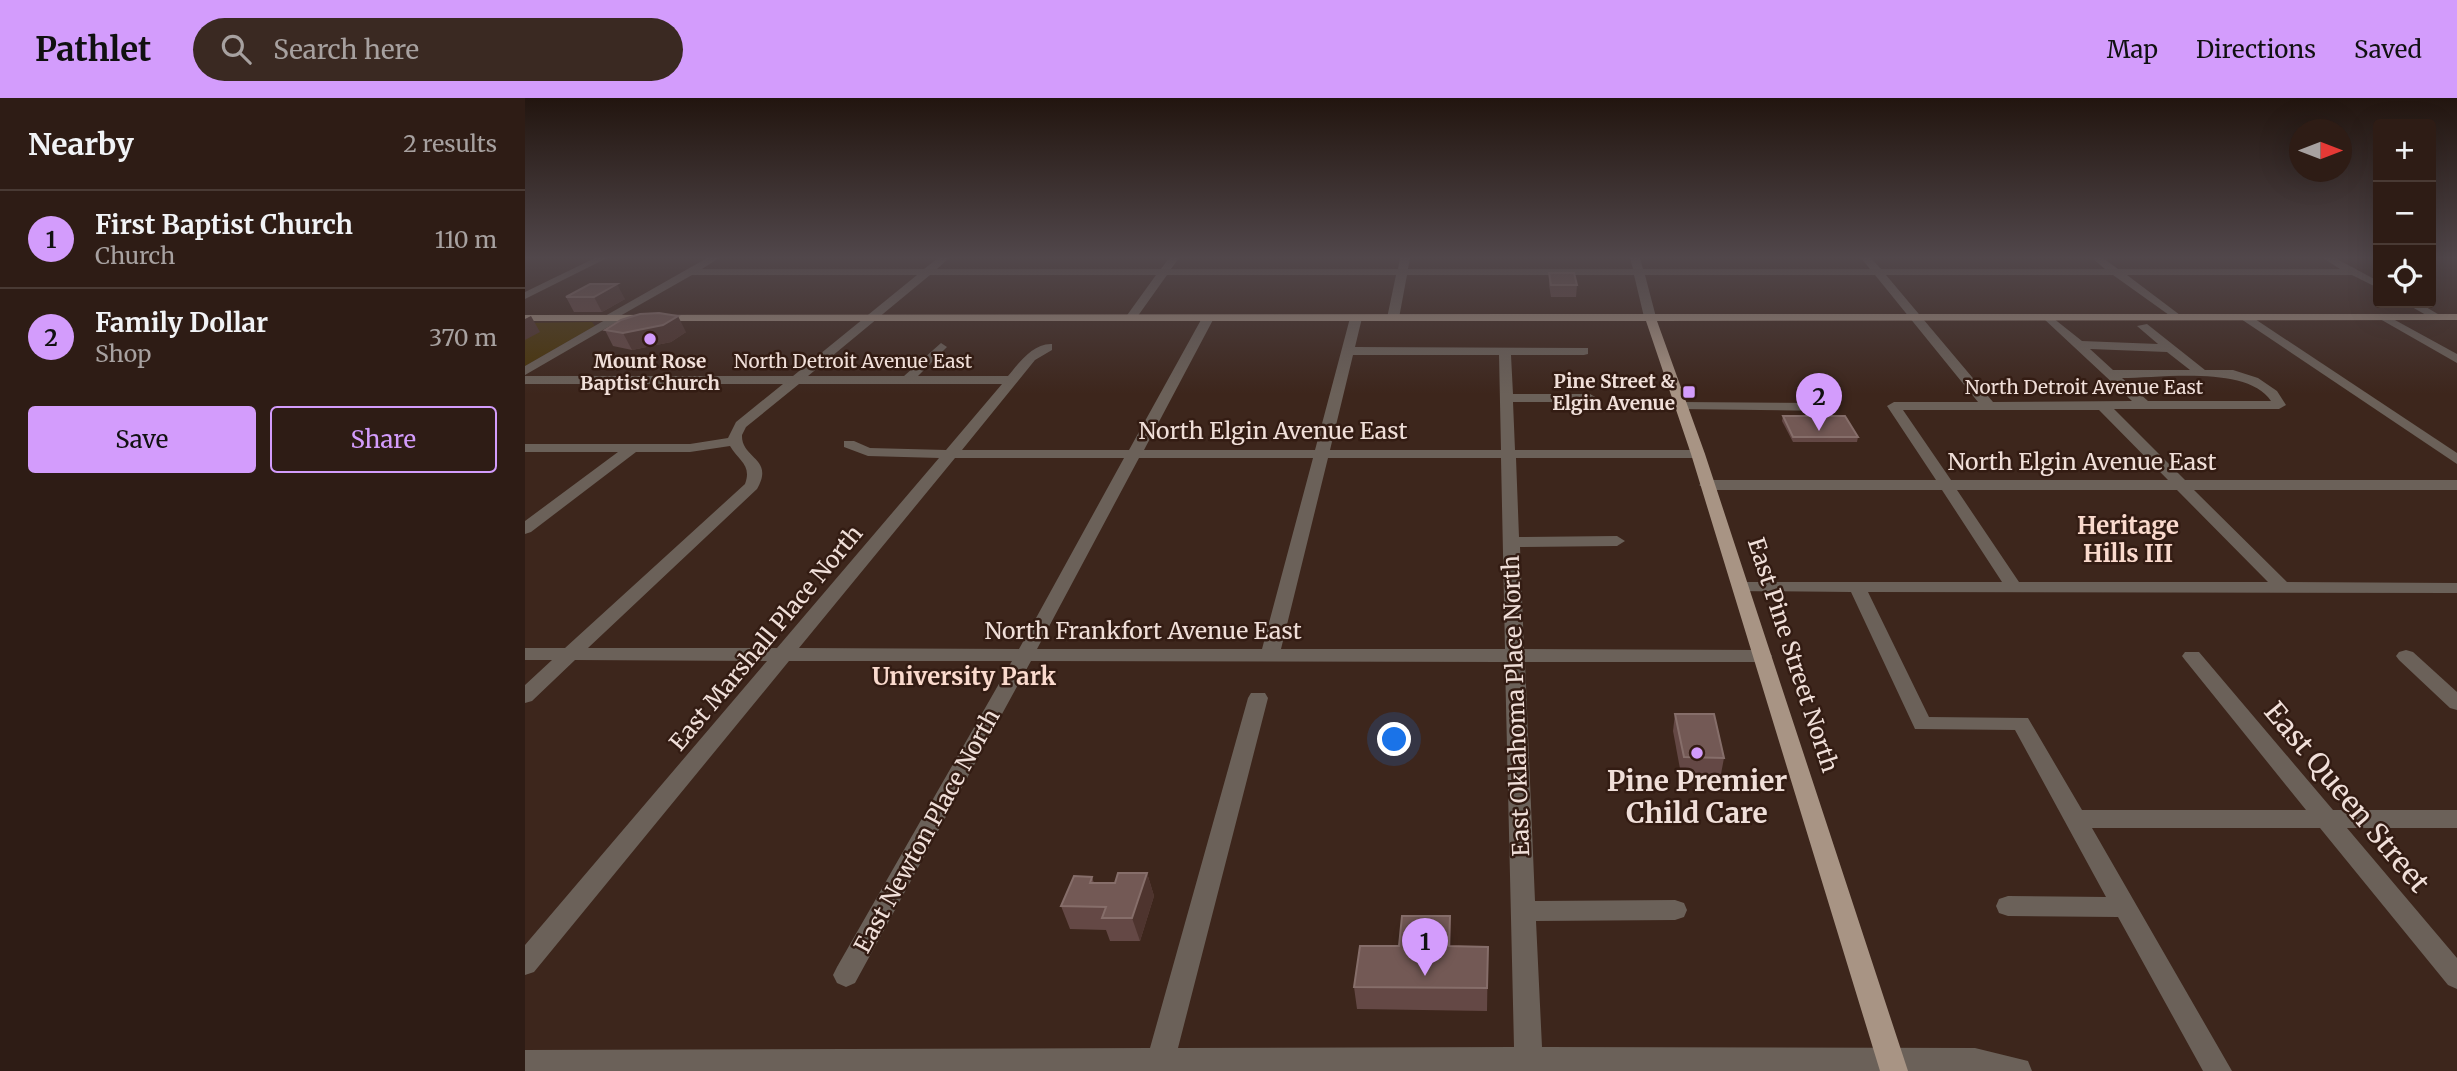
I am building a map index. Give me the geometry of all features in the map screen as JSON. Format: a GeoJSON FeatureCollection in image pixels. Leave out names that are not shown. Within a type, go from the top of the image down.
{"type":"FeatureCollection","features":[{"type":"Feature","properties":{"kind":"main road","name":"East Pine Street North"},"geometry":{"type":"LineString","coordinates":[[1650,317],[1698,454],[1892,1065]]}},
{"type":"Feature","properties":{"kind":"main road"},"geometry":{"type":"LineString","coordinates":[[525,318],[2457,317]]}},
{"type":"Feature","properties":{"kind":"street"},"geometry":{"type":"LineString","coordinates":[[525,371],[636,303]]}},
{"type":"Feature","properties":{"kind":"street"},"geometry":{"type":"LineString","coordinates":[[525,696],[752,486],[757,474],[755,465],[735,447],[734,435],[741,425],[888,303]]}},
{"type":"Feature","properties":{"kind":"street"},"geometry":{"type":"LineString","coordinates":[[1131,318],[1141,303]]}},
{"type":"Feature","properties":{"kind":"street"},"geometry":{"type":"LineString","coordinates":[[1393,318],[1396,303]]}},
{"type":"Feature","properties":{"kind":"street","name":"East Pine Street North"},"geometry":{"type":"LineString","coordinates":[[1646,303],[1650,317]]}},
{"type":"Feature","properties":{"kind":"street"},"geometry":{"type":"LineString","coordinates":[[1904,303],[1989,406]]}},
{"type":"Feature","properties":{"kind":"street"},"geometry":{"type":"LineString","coordinates":[[2158,303],[2176,317]]}},
{"type":"Feature","properties":{"kind":"street"},"geometry":{"type":"LineString","coordinates":[[2420,308],[2437,317]]}},
{"type":"Feature","properties":{"kind":"street"},"geometry":{"type":"LineString","coordinates":[[2048,317],[2146,407]]}},
{"type":"Feature","properties":{"kind":"street"},"geometry":{"type":"LineString","coordinates":[[2245,317],[2457,460]]}},
{"type":"Feature","properties":{"kind":"street"},"geometry":{"type":"LineString","coordinates":[[2384,317],[2457,359]]}},
{"type":"Feature","properties":{"kind":"street","name":"East Newton Place North"},"geometry":{"type":"LineString","coordinates":[[846,975],[1208,318]]}},
{"type":"Feature","properties":{"kind":"street"},"geometry":{"type":"LineString","coordinates":[[1270,656],[1356,318]]}},
{"type":"Feature","properties":{"kind":"street"},"geometry":{"type":"LineString","coordinates":[[2143,326],[2201,373]]}},
{"type":"Feature","properties":{"kind":"street"},"geometry":{"type":"LineString","coordinates":[[2079,345],[2119,348],[2167,346]]}},
{"type":"Feature","properties":{"kind":"street"},"geometry":{"type":"LineString","coordinates":[[907,380],[941,347]]}},
{"type":"Feature","properties":{"kind":"street","name":"East Marshall Place North"},"geometry":{"type":"LineString","coordinates":[[525,964],[1031,357],[1048,347]]}},
{"type":"Feature","properties":{"kind":"street"},"geometry":{"type":"LineString","coordinates":[[1347,351],[1584,351]]}},
{"type":"Feature","properties":{"kind":"street","name":"East Oklahoma Place North"},"geometry":{"type":"LineString","coordinates":[[1505,351],[1528,1060]]}},
{"type":"Feature","properties":{"kind":"street"},"geometry":{"type":"LineString","coordinates":[[2110,373],[2201,373]]}},
{"type":"Feature","properties":{"kind":"street","name":"North Detroit Avenue East"},"geometry":{"type":"LineString","coordinates":[[1946,485],[1894,406],[2274,406],[2279,402],[2274,395],[2252,381],[2233,374],[2201,373]]}},
{"type":"Feature","properties":{"kind":"street","name":"North Detroit Avenue East"},"geometry":{"type":"LineString","coordinates":[[525,380],[1012,380]]}},
{"type":"Feature","properties":{"kind":"street"},"geometry":{"type":"LineString","coordinates":[[1507,398],[1591,398]]}},
{"type":"Feature","properties":{"kind":"street"},"geometry":{"type":"LineString","coordinates":[[1682,406],[1827,407]]}},
{"type":"Feature","properties":{"kind":"street"},"geometry":{"type":"LineString","coordinates":[[2103,406],[2282,587]]}},
{"type":"Feature","properties":{"kind":"street"},"geometry":{"type":"LineString","coordinates":[[525,447],[690,448],[734,441]]}},
{"type":"Feature","properties":{"kind":"street","name":"North Elgin Avenue East"},"geometry":{"type":"LineString","coordinates":[[849,444],[868,452],[951,454],[1698,454]]}},
{"type":"Feature","properties":{"kind":"street"},"geometry":{"type":"LineString","coordinates":[[525,529],[633,448]]}},
{"type":"Feature","properties":{"kind":"street","name":"North Elgin Avenue East"},"geometry":{"type":"LineString","coordinates":[[1707,485],[2457,485]]}},
{"type":"Feature","properties":{"kind":"street"},"geometry":{"type":"LineString","coordinates":[[1946,485],[2014,587]]}},
{"type":"Feature","properties":{"kind":"street"},"geometry":{"type":"LineString","coordinates":[[1511,542],[1617,541]]}},
{"type":"Feature","properties":{"kind":"street"},"geometry":{"type":"LineString","coordinates":[[1741,587],[2457,588]]}},
{"type":"Feature","properties":{"kind":"street"},"geometry":{"type":"LineString","coordinates":[[1857,587],[1922,724],[2021,723],[2218,1071]]}},
{"type":"Feature","properties":{"kind":"street","name":"North Frankfort Avenue East"},"geometry":{"type":"LineString","coordinates":[[525,654],[786,652],[1024,656],[1762,656]]}},
{"type":"Feature","properties":{"kind":"street","name":"East Queen Street"},"geometry":{"type":"LineString","coordinates":[[2192,656],[2457,977]]}},
{"type":"Feature","properties":{"kind":"street"},"geometry":{"type":"LineString","coordinates":[[2406,656],[2457,703]]}},
{"type":"Feature","properties":{"kind":"street"},"geometry":{"type":"LineString","coordinates":[[1159,1066],[1258,698]]}},
{"type":"Feature","properties":{"kind":"street"},"geometry":{"type":"LineString","coordinates":[[2074,819],[2457,819]]}},
{"type":"Feature","properties":{"kind":"street"},"geometry":{"type":"LineString","coordinates":[[2008,906],[2125,907]]}},
{"type":"Feature","properties":{"kind":"street"},"geometry":{"type":"LineString","coordinates":[[1523,911],[1675,910]]}},
{"type":"Feature","properties":{"kind":"street"},"geometry":{"type":"LineString","coordinates":[[525,1063],[793,1067],[1159,1066],[1528,1060],[1892,1065],[1975,1061],[2018,1071]]}},
{"type":"Feature","properties":{"kind":"shaded area"},"geometry":{"type":"Polygon","coordinates":[[[592,322],[595,326],[525,366],[525,323],[592,322]]]}},
{"type":"Feature","properties":{"kind":"building"},"geometry":{"type":"Polygon","coordinates":[[[640,314],[678,316],[663,325],[623,333],[605,330],[621,320],[640,314]]]}},
{"type":"Feature","properties":{"kind":"building"},"geometry":{"type":"Polygon","coordinates":[[[1783,416],[1845,416],[1858,437],[1793,437],[1783,416]]]}},
{"type":"Feature","properties":{"kind":"building"},"geometry":{"type":"Polygon","coordinates":[[[1675,714],[1714,714],[1724,758],[1684,757],[1675,714]]]}},
{"type":"Feature","properties":{"kind":"building"},"geometry":{"type":"Polygon","coordinates":[[[1118,873],[1147,873],[1132,918],[1102,918],[1106,907],[1061,906],[1074,876],[1092,877],[1090,883],[1115,883],[1118,873]]]}},
{"type":"Feature","properties":{"kind":"building"},"geometry":{"type":"Polygon","coordinates":[[[1402,916],[1450,916],[1449,946],[1488,947],[1487,988],[1354,987],[1360,946],[1399,946],[1402,916]]]}},
{"type":"Feature","properties":{"kind":"place","name":"Mount Rose Baptist Church"},"geometry":{"type":"Point","coordinates":[650,339]}},
{"type":"Feature","properties":{"kind":"place","name":"Pine Street & Elgin Avenue"},"geometry":{"type":"Point","coordinates":[1689,392]}},
{"type":"Feature","properties":{"kind":"place","name":"Family Dollar"},"geometry":{"type":"Point","coordinates":[1819,431]}},
{"type":"Feature","properties":{"kind":"place","name":"Pine Premier Child Care"},"geometry":{"type":"Point","coordinates":[1697,753]}},
{"type":"Feature","properties":{"kind":"place","name":"First Baptist Church"},"geometry":{"type":"Point","coordinates":[1425,976]}},
{"type":"Feature","properties":{"kind":"district","name":"Heritage Hills III"},"geometry":{"type":"Point","coordinates":[2128,540]}},
{"type":"Feature","properties":{"kind":"district","name":"University Park"},"geometry":{"type":"Point","coordinates":[964,677]}}]}
